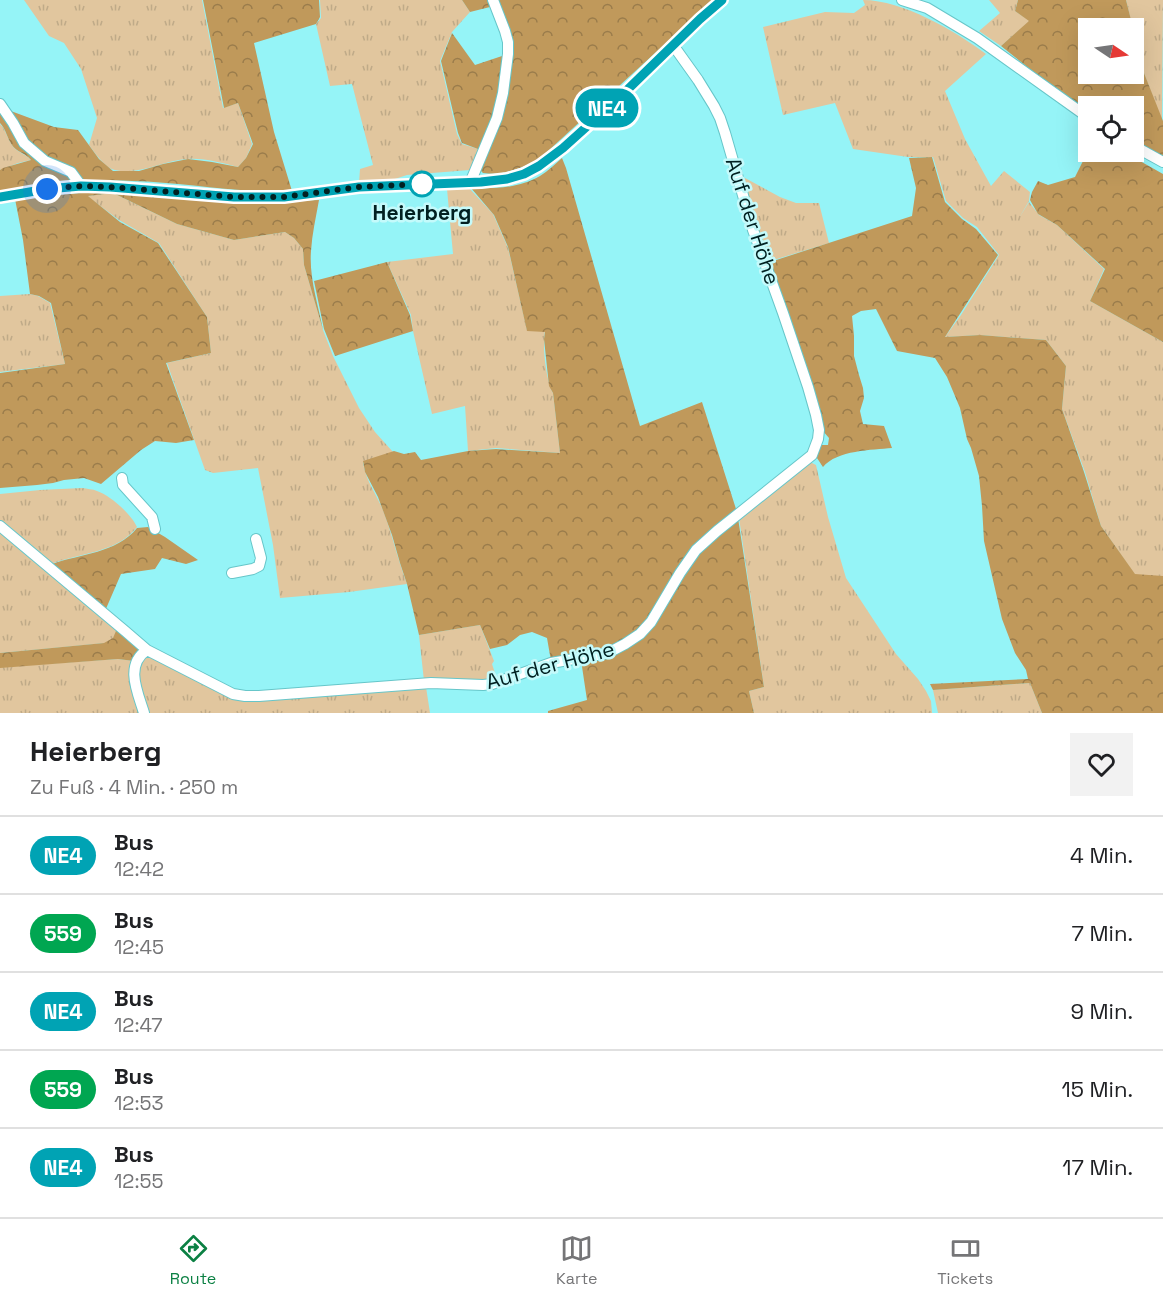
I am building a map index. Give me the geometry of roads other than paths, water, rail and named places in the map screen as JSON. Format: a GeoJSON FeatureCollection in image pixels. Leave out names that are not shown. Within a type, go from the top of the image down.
{"type":"FeatureCollection","features":[{"type":"Feature","properties":{"kind":"street"},"geometry":{"type":"LineString","coordinates":[[470,183],[497,118],[508,54],[505,31],[493,0]]}},
{"type":"Feature","properties":{"kind":"street"},"geometry":{"type":"LineString","coordinates":[[0,197],[81,186],[234,197],[284,197],[359,187],[470,183],[507,179],[539,166],[563,148],[722,0]]}},
{"type":"Feature","properties":{"kind":"street"},"geometry":{"type":"LineString","coordinates":[[902,0],[927,8],[977,38],[1078,110]]}},
{"type":"Feature","properties":{"kind":"street","name":"Auf der Höhe"},"geometry":{"type":"LineString","coordinates":[[0,526],[147,650],[233,694],[259,696],[431,683],[492,684],[551,663],[608,653],[640,634],[651,622],[696,550],[812,455],[819,430],[783,313],[753,230],[725,133],[714,106],[673,45]]}},
{"type":"Feature","properties":{"kind":"street"},"geometry":{"type":"LineString","coordinates":[[0,104],[24,143],[45,160],[71,172],[81,186]]}},
{"type":"Feature","properties":{"kind":"street"},"geometry":{"type":"LineString","coordinates":[[1144,152],[1163,162]]}},
{"type":"Feature","properties":{"kind":"street"},"geometry":{"type":"LineString","coordinates":[[122,478],[123,485],[152,517],[155,529]]}},
{"type":"Feature","properties":{"kind":"street"},"geometry":{"type":"LineString","coordinates":[[232,573],[259,566],[261,558],[256,539]]}},
{"type":"Feature","properties":{"kind":"street"},"geometry":{"type":"LineString","coordinates":[[144,713],[133,672],[141,654],[147,650]]}},
{"type":"Feature","properties":{"kind":"place","name":"Heierberg"},"geometry":{"type":"Point","coordinates":[422,184]}}]}
